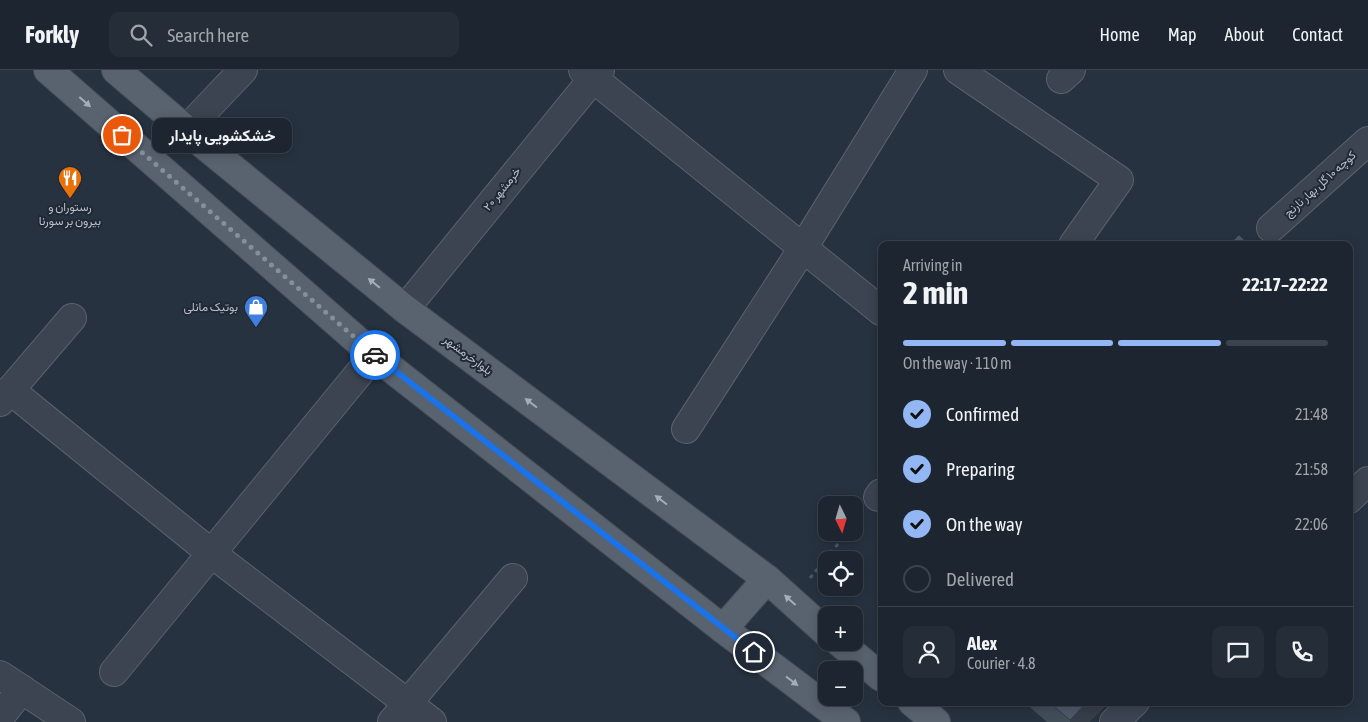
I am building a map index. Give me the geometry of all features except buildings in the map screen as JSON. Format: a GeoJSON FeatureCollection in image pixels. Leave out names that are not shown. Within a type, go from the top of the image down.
{"type":"FeatureCollection","features":[{"type":"Feature","properties":{"kind":"main road"},"geometry":{"type":"LineString","coordinates":[[48,70],[374,355],[723,629],[846,722]]}},
{"type":"Feature","properties":{"kind":"main road","name":"بلوارخرمشهر"},"geometry":{"type":"LineString","coordinates":[[116,70],[186,130],[405,308],[767,579],[818,625]]}},
{"type":"Feature","properties":{"kind":"main road"},"geometry":{"type":"LineString","coordinates":[[723,629],[767,579]]}},
{"type":"Feature","properties":{"kind":"main road"},"geometry":{"type":"LineString","coordinates":[[850,651],[878,674]]}},
{"type":"Feature","properties":{"kind":"main road"},"geometry":{"type":"LineString","coordinates":[[917,706],[936,722]]}},
{"type":"Feature","properties":{"kind":"street"},"geometry":{"type":"LineString","coordinates":[[186,130],[243,70]]}},
{"type":"Feature","properties":{"kind":"street"},"geometry":{"type":"LineString","coordinates":[[686,429],[803,248],[913,70]]}},
{"type":"Feature","properties":{"kind":"street"},"geometry":{"type":"LineString","coordinates":[[958,70],[1119,180],[1076,241]]}},
{"type":"Feature","properties":{"kind":"street"},"geometry":{"type":"LineString","coordinates":[[592,73],[878,309]]}},
{"type":"Feature","properties":{"kind":"street","name":"خرمشهر ۲۰"},"geometry":{"type":"LineString","coordinates":[[405,308],[592,73]]}},
{"type":"Feature","properties":{"kind":"street","name":"کوچه ۱۰ گل بهار نارنج"},"geometry":{"type":"LineString","coordinates":[[1271,228],[1368,140]]}},
{"type":"Feature","properties":{"kind":"street"},"geometry":{"type":"LineString","coordinates":[[72,318],[5,396],[211,554],[400,712],[432,722]]}},
{"type":"Feature","properties":{"kind":"street"},"geometry":{"type":"LineString","coordinates":[[114,672],[374,355]]}},
{"type":"Feature","properties":{"kind":"street"},"geometry":{"type":"LineString","coordinates":[[1353,495],[1368,481]]}},
{"type":"Feature","properties":{"kind":"street"},"geometry":{"type":"LineString","coordinates":[[400,712],[513,578]]}},
{"type":"Feature","properties":{"kind":"street"},"geometry":{"type":"LineString","coordinates":[[0,675],[71,722]]}},
{"type":"Feature","properties":{"kind":"street"},"geometry":{"type":"LineString","coordinates":[[0,717],[22,689]]}},
{"type":"Feature","properties":{"kind":"street"},"geometry":{"type":"LineString","coordinates":[[1114,722],[1131,706]]}},
{"type":"Feature","properties":{"kind":"path"},"geometry":{"type":"LineString","coordinates":[[790,600],[840,541]]}},
{"type":"Feature","properties":{"kind":"way so far"},"geometry":{"type":"LineString","coordinates":[[122,135],[375,355]]}},
{"type":"Feature","properties":{"kind":"place","name":"خشکشویی پایدار"},"geometry":{"type":"Point","coordinates":[122,135]}},
{"type":"Feature","properties":{"kind":"place","name":"رستوران و بیرون بر سورنا"},"geometry":{"type":"Point","coordinates":[70,199]}},
{"type":"Feature","properties":{"kind":"place","name":"بوتیک مانلی"},"geometry":{"type":"Point","coordinates":[256,328]}},
{"type":"Feature","properties":{"kind":"route"},"geometry":{"type":"LineString","coordinates":[[375,355],[754,652]]}}]}
